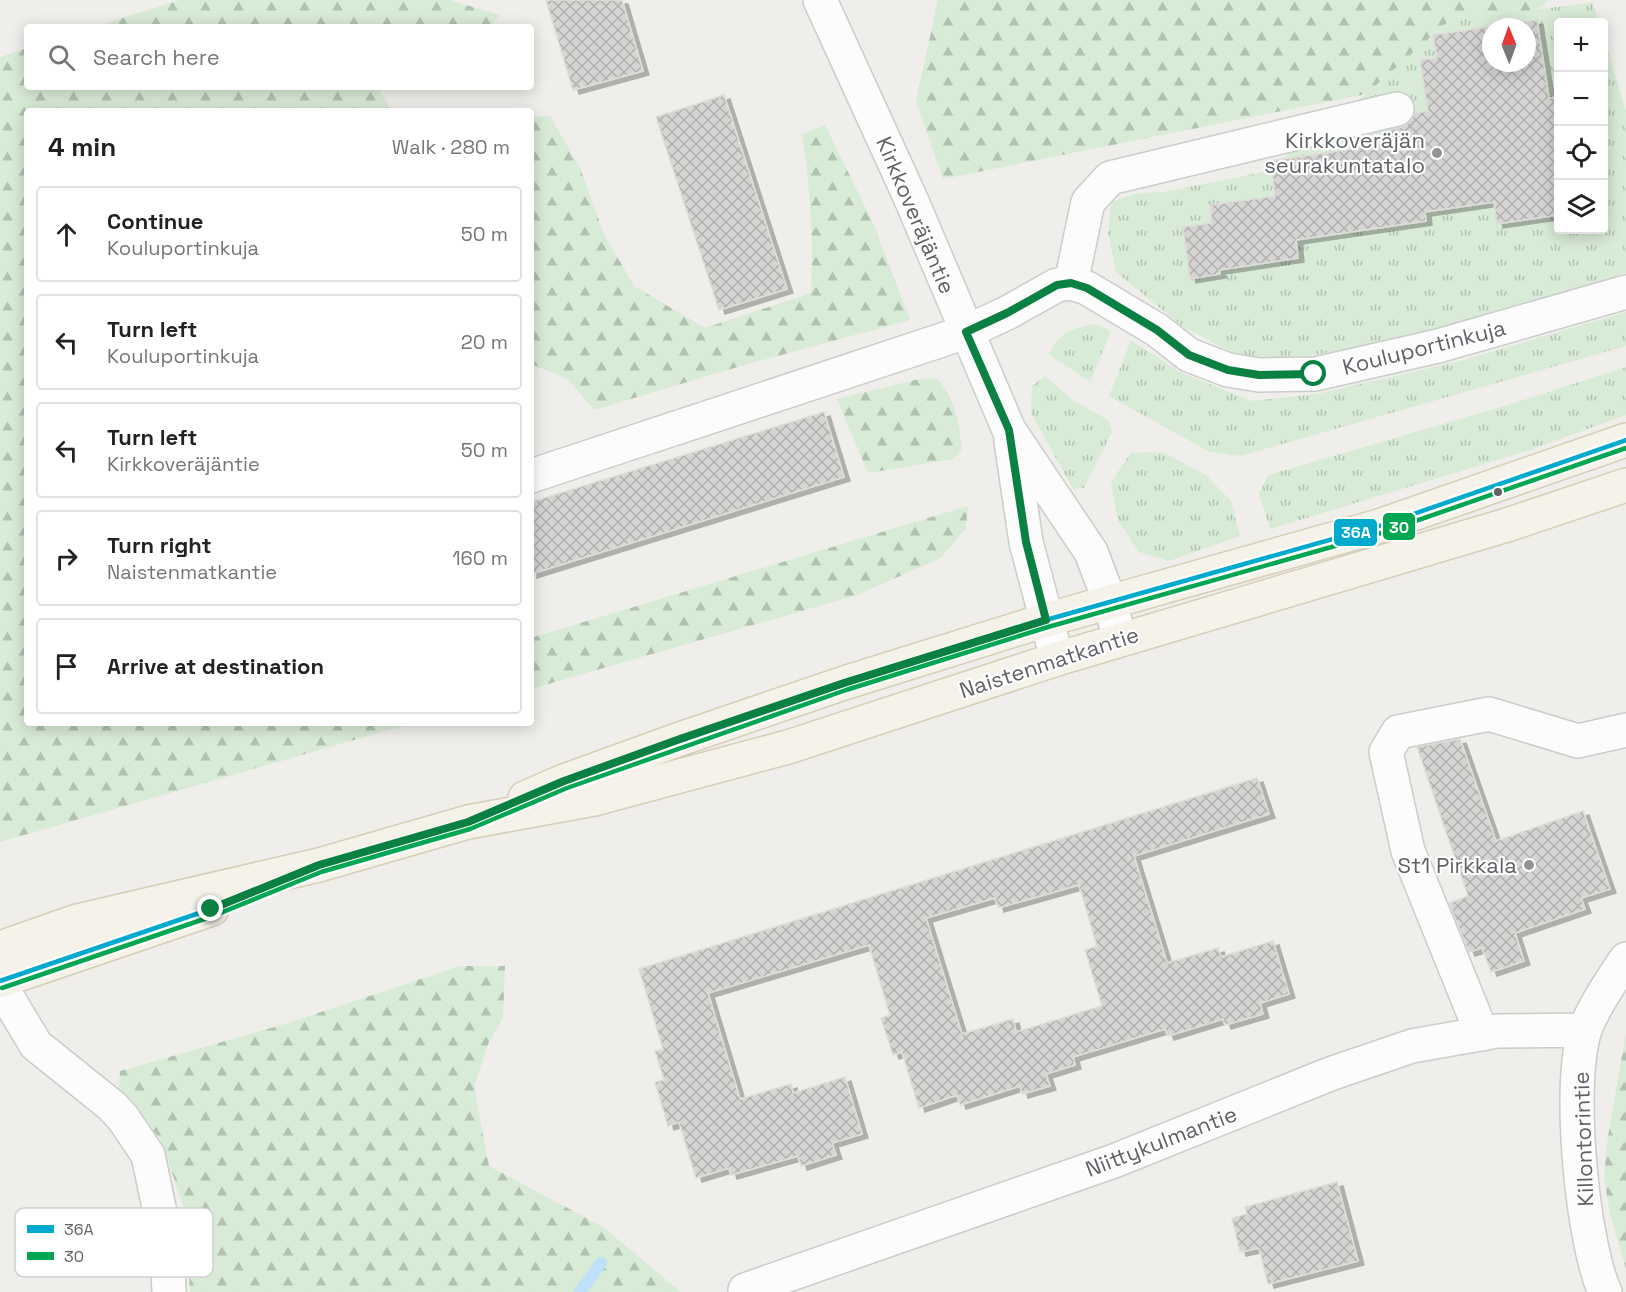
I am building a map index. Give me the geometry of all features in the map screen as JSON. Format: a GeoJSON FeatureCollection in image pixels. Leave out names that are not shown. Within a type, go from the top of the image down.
{"type":"FeatureCollection","features":[{"type":"Feature","properties":{"kind":"main road","name":"Naistenmatkantie"},"geometry":{"type":"LineString","coordinates":[[468,822],[564,781],[844,683],[1046,620],[1379,526],[1626,440]]}},
{"type":"Feature","properties":{"kind":"main road","name":"Naistenmatkantie"},"geometry":{"type":"LineString","coordinates":[[0,948],[77,921],[319,865],[468,822],[594,799],[788,747],[1120,639],[1507,525],[1626,485]]}},
{"type":"Feature","properties":{"kind":"main road","name":"Naistenmatkantie"},"geometry":{"type":"LineString","coordinates":[[0,983],[211,909],[319,865]]}},
{"type":"Feature","properties":{"kind":"street","name":"Kirkkoveräjäntie"},"geometry":{"type":"LineString","coordinates":[[820,0],[910,197],[1009,430],[1090,552],[1110,602],[1120,639]]}},
{"type":"Feature","properties":{"kind":"street"},"geometry":{"type":"LineString","coordinates":[[534,475],[966,332],[1007,313],[1057,285],[1071,283],[1088,202],[1110,178],[1397,109]]}},
{"type":"Feature","properties":{"kind":"street","name":"Kouluportinkuja"},"geometry":{"type":"LineString","coordinates":[[1071,283],[1087,288],[1157,330],[1189,355],[1228,370],[1259,375],[1314,374],[1438,346],[1626,292]]}},
{"type":"Feature","properties":{"kind":"street","name":"Kirkkoveräjäntie"},"geometry":{"type":"LineString","coordinates":[[1009,430],[1026,542],[1057,659]]}},
{"type":"Feature","properties":{"kind":"street"},"geometry":{"type":"LineString","coordinates":[[1482,1034],[1408,850],[1386,752],[1398,732],[1489,714],[1578,741],[1626,730]]}},
{"type":"Feature","properties":{"kind":"street","name":"Killontorintie"},"geometry":{"type":"LineString","coordinates":[[1605,1292],[1591,1246],[1585,1212],[1580,1161],[1578,1068],[1585,1030],[1626,959]]}},
{"type":"Feature","properties":{"kind":"street"},"geometry":{"type":"LineString","coordinates":[[0,983],[36,1045],[112,1106],[123,1118],[148,1155],[159,1208]]}},
{"type":"Feature","properties":{"kind":"street","name":"Niittykulmantie"},"geometry":{"type":"LineString","coordinates":[[745,1290],[1114,1161],[1340,1070],[1412,1046],[1497,1031],[1585,1030]]}},
{"type":"Feature","properties":{"kind":"street"},"geometry":{"type":"LineString","coordinates":[[168,1277],[169,1292]]}},
{"type":"Feature","properties":{"kind":"green space"},"geometry":{"type":"Polygon","coordinates":[[[180,0],[450,0],[499,15],[492,24],[103,24],[180,0]]]}},
{"type":"Feature","properties":{"kind":"green space"},"geometry":{"type":"Polygon","coordinates":[[[938,0],[1549,0],[1536,10],[1453,17],[1366,94],[943,179],[916,101],[938,0]]]}},
{"type":"Feature","properties":{"kind":"green space"},"geometry":{"type":"Polygon","coordinates":[[[1592,2],[1598,18],[1554,18],[1554,234],[1608,234],[1608,51],[1626,111],[1626,273],[1512,311],[1352,348],[1291,359],[1238,356],[1182,326],[1116,272],[1108,233],[1111,202],[1138,193],[1164,192],[1264,172],[1366,94],[1453,17],[1536,10],[1592,2]]]}},
{"type":"Feature","properties":{"kind":"green space"},"geometry":{"type":"Polygon","coordinates":[[[24,49],[24,90],[384,90],[380,91],[390,108],[24,108],[24,726],[403,726],[0,842],[0,57],[24,49]]]}},
{"type":"Feature","properties":{"kind":"green space"},"geometry":{"type":"Polygon","coordinates":[[[550,116],[580,168],[604,234],[634,286],[705,328],[811,293],[811,213],[802,134],[825,125],[873,223],[910,320],[741,366],[594,410],[568,379],[534,365],[534,117],[550,116]]]}},
{"type":"Feature","properties":{"kind":"green space"},"geometry":{"type":"Polygon","coordinates":[[[1626,312],[1626,346],[1240,456],[1210,452],[1109,396],[1131,340],[1180,372],[1252,401],[1317,394],[1464,360],[1626,312]]]}},
{"type":"Feature","properties":{"kind":"green space"},"geometry":{"type":"Polygon","coordinates":[[[1096,324],[1111,331],[1090,382],[1049,354],[1063,335],[1080,327],[1096,324]]]}},
{"type":"Feature","properties":{"kind":"green space"},"geometry":{"type":"Polygon","coordinates":[[[1626,367],[1626,415],[1530,450],[1270,529],[1259,494],[1268,475],[1511,404],[1626,367]]]}},
{"type":"Feature","properties":{"kind":"green space"},"geometry":{"type":"Polygon","coordinates":[[[1045,376],[1074,401],[1108,420],[1112,432],[1084,488],[1073,489],[1031,413],[1032,386],[1045,376]]]}},
{"type":"Feature","properties":{"kind":"green space"},"geometry":{"type":"Polygon","coordinates":[[[936,378],[952,401],[962,449],[953,459],[868,473],[837,399],[919,379],[936,378]]]}},
{"type":"Feature","properties":{"kind":"green space"},"geometry":{"type":"Polygon","coordinates":[[[1162,452],[1206,475],[1231,501],[1240,536],[1169,561],[1139,552],[1118,521],[1111,482],[1131,453],[1162,452]]]}},
{"type":"Feature","properties":{"kind":"green space"},"geometry":{"type":"Polygon","coordinates":[[[968,506],[966,528],[941,558],[857,595],[534,688],[534,637],[968,506]]]}},
{"type":"Feature","properties":{"kind":"green space"},"geometry":{"type":"Polygon","coordinates":[[[460,966],[505,966],[503,1018],[488,1044],[474,1087],[489,1166],[603,1227],[681,1292],[190,1292],[189,1277],[213,1277],[213,1208],[184,1208],[161,1140],[119,1091],[120,1071],[285,1024],[460,966]]]}},
{"type":"Feature","properties":{"kind":"green space"},"geometry":{"type":"Polygon","coordinates":[[[1626,1033],[1626,1269],[1610,1214],[1604,1177],[1607,1142],[1626,1033]]]}},
{"type":"Feature","properties":{"kind":"building"},"geometry":{"type":"Polygon","coordinates":[[[546,0],[622,0],[643,71],[573,90],[546,0]]]}},
{"type":"Feature","properties":{"kind":"building","name":"Kirkkoveräjän seurakuntatalo"},"geometry":{"type":"Polygon","coordinates":[[[1537,20],[1549,98],[1554,97],[1554,216],[1497,224],[1494,202],[1425,212],[1426,221],[1296,240],[1298,258],[1219,270],[1220,274],[1190,279],[1183,227],[1212,223],[1210,205],[1275,196],[1271,161],[1385,144],[1383,132],[1402,127],[1410,122],[1415,113],[1428,111],[1420,60],[1437,58],[1433,35],[1482,28],[1482,72],[1536,72],[1537,20]]]}},
{"type":"Feature","properties":{"kind":"building"},"geometry":{"type":"Polygon","coordinates":[[[724,95],[787,289],[719,310],[656,117],[724,95]]]}},
{"type":"Feature","properties":{"kind":"building"},"geometry":{"type":"Polygon","coordinates":[[[824,412],[844,477],[534,573],[534,501],[824,412]]]}},
{"type":"Feature","properties":{"kind":"building","name":"St1 Pirkkala"},"geometry":{"type":"Polygon","coordinates":[[[1460,739],[1496,841],[1583,811],[1610,889],[1581,898],[1585,909],[1515,933],[1524,961],[1491,972],[1482,948],[1469,952],[1449,903],[1468,896],[1417,747],[1460,739]]]}},
{"type":"Feature","properties":{"kind":"building"},"geometry":{"type":"Polygon","coordinates":[[[1257,778],[1269,814],[1134,856],[1167,963],[1218,948],[1221,957],[1273,941],[1289,994],[1260,1003],[1263,1014],[1225,1025],[1223,1019],[1168,1036],[1165,1029],[1073,1057],[1075,1065],[1046,1074],[1050,1086],[1022,1094],[1020,1086],[960,1105],[957,1095],[919,1108],[902,1052],[893,1055],[881,1018],[890,1015],[869,945],[708,993],[740,1099],[791,1084],[793,1093],[845,1077],[862,1134],[832,1143],[836,1155],[801,1166],[798,1156],[731,1175],[729,1168],[696,1178],[679,1122],[668,1126],[655,1082],[664,1080],[655,1051],[663,1049],[639,969],[1257,778]],[[1079,885],[998,908],[995,898],[926,918],[962,1034],[1013,1019],[1016,1032],[1102,1006],[1085,950],[1097,946],[1079,885]]]}},
{"type":"Feature","properties":{"kind":"building"},"geometry":{"type":"Polygon","coordinates":[[[1337,1182],[1358,1261],[1268,1284],[1259,1248],[1240,1252],[1232,1218],[1247,1214],[1245,1207],[1337,1182]]]}},
{"type":"Feature","properties":{"kind":"waterway"},"geometry":{"type":"LineString","coordinates":[[580,1292],[601,1263]]}},
{"type":"Feature","properties":{"kind":"transit line","name":"36A"},"geometry":{"type":"LineString","coordinates":[[0,981],[211,909],[319,865],[468,822],[564,781],[844,683],[1046,620],[1379,526],[1626,440]]}},
{"type":"Feature","properties":{"kind":"transit line","name":"30"},"geometry":{"type":"LineString","coordinates":[[2,988],[213,916],[321,872],[470,829],[567,788],[846,690],[1048,627],[1381,533],[1626,448]]}},
{"type":"Feature","properties":{"kind":"place","name":"Kirkkoveräjän seurakuntatalo"},"geometry":{"type":"Point","coordinates":[1437,153]}},
{"type":"Feature","properties":{"kind":"place","name":"St1 Pirkkala"},"geometry":{"type":"Point","coordinates":[1529,865]}},
{"type":"Feature","properties":{"kind":"route"},"geometry":{"type":"LineString","coordinates":[[211,909],[319,865],[468,822],[564,781],[680,739],[844,683],[1046,620],[1026,542],[1009,430],[966,332],[1007,313],[1057,285],[1071,283],[1087,288],[1157,330],[1189,355],[1228,370],[1259,375],[1314,374]]}}]}
